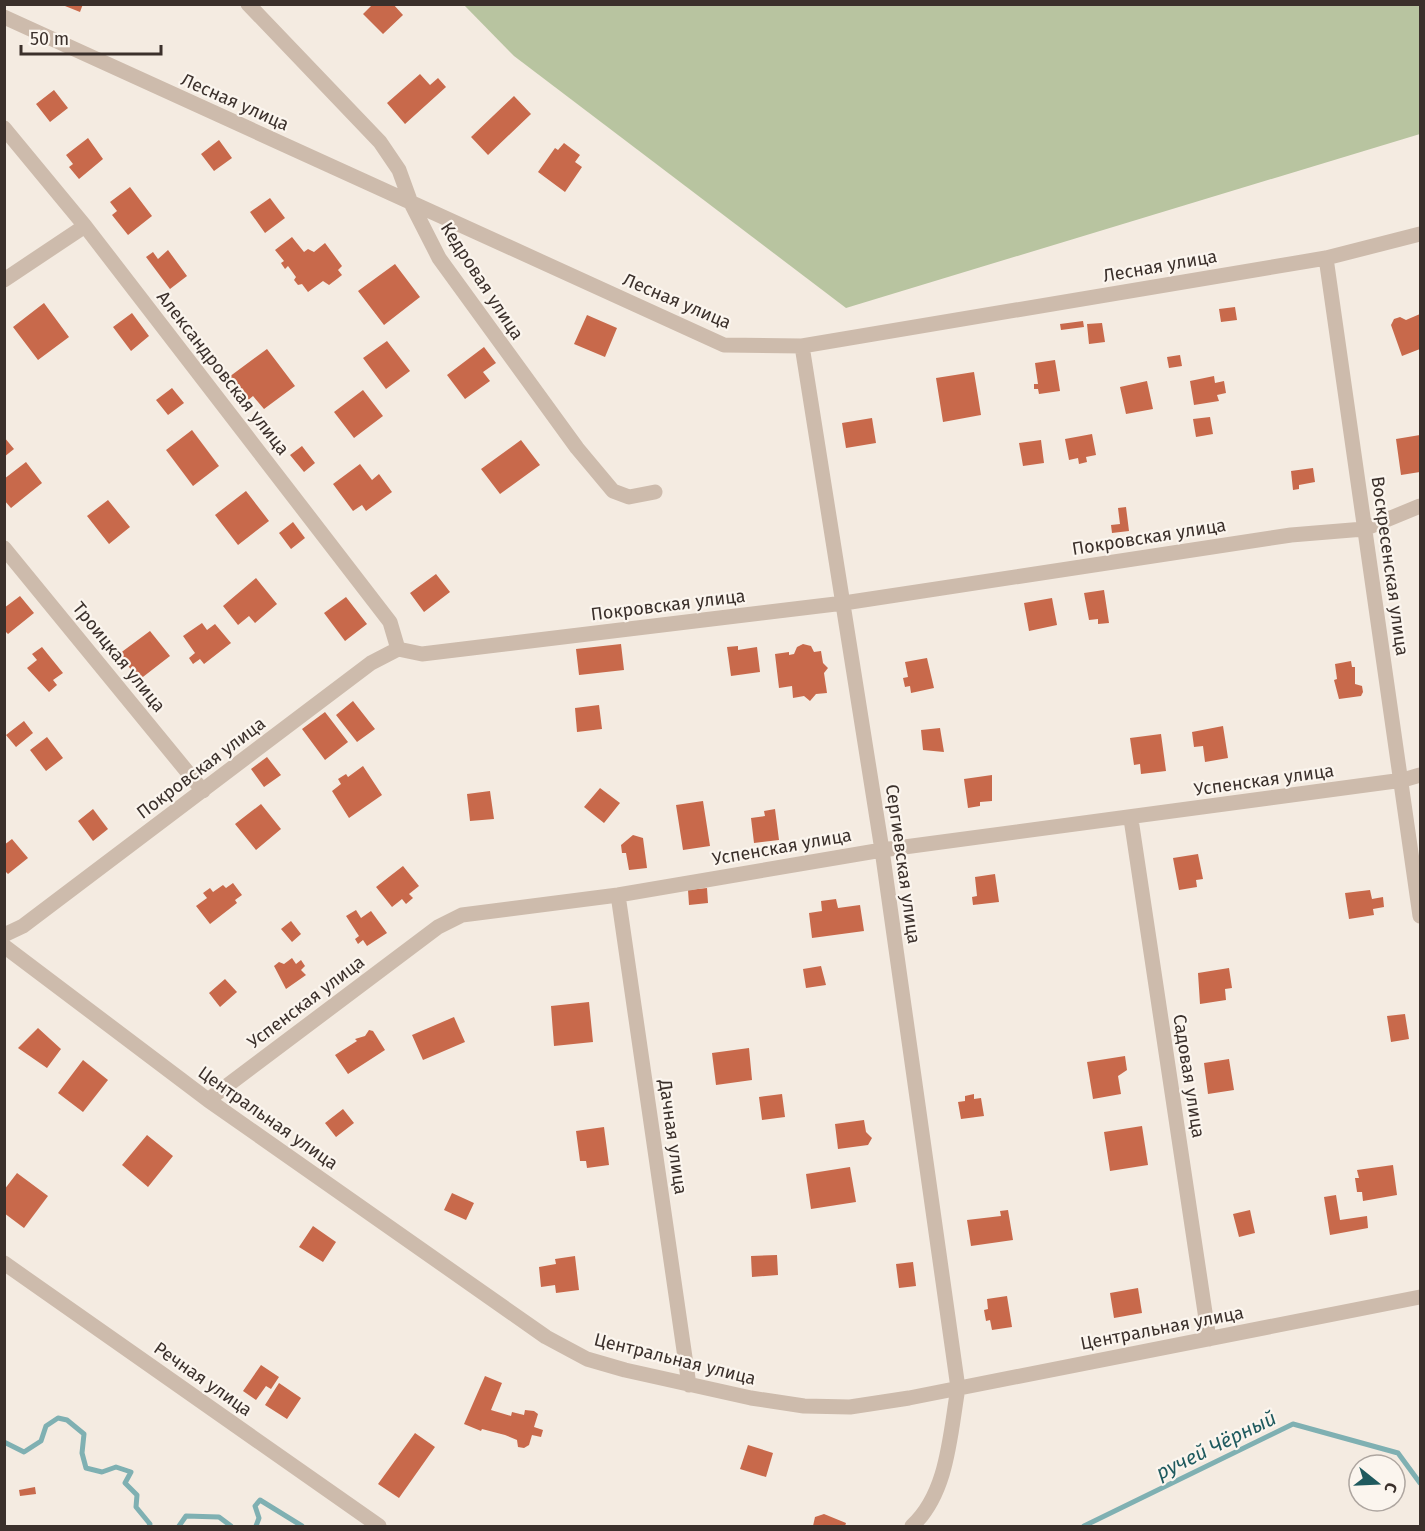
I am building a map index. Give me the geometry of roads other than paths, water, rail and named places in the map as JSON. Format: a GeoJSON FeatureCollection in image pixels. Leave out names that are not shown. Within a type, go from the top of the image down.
{"type":"FeatureCollection","features":[{"type":"Feature","properties":{"kind":"street","name":"Кедровая улица"},"geometry":{"type":"LineString","coordinates":[[248,4],[380,142],[399,170],[411,203],[446,267],[576,448],[614,491],[629,496],[655,492]]}},
{"type":"Feature","properties":{"kind":"street","name":"Лесная улица"},"geometry":{"type":"LineString","coordinates":[[4,17],[724,345],[802,346],[1326,258],[1420,234]]}},
{"type":"Feature","properties":{"kind":"street","name":"Александровская улица"},"geometry":{"type":"LineString","coordinates":[[4,128],[85,226],[390,622],[398,649]]}},
{"type":"Feature","properties":{"kind":"street"},"geometry":{"type":"LineString","coordinates":[[4,280],[85,226]]}},
{"type":"Feature","properties":{"kind":"street","name":"Воскресенская улица"},"geometry":{"type":"LineString","coordinates":[[1326,258],[1364,529],[1403,780],[1420,916]]}},
{"type":"Feature","properties":{"kind":"street","name":"Сергиевская улица"},"geometry":{"type":"LineString","coordinates":[[802,346],[882,850],[958,1388]]}},
{"type":"Feature","properties":{"kind":"street","name":"Покровская улица"},"geometry":{"type":"LineString","coordinates":[[4,934],[23,926],[371,663],[398,649],[422,654],[844,603],[1291,535],[1364,529],[1420,506]]}},
{"type":"Feature","properties":{"kind":"street","name":"Троицкая улица"},"geometry":{"type":"LineString","coordinates":[[4,548],[203,791]]}},
{"type":"Feature","properties":{"kind":"street","name":"Успенская улица"},"geometry":{"type":"LineString","coordinates":[[208,1100],[438,927],[462,915],[618,895],[882,850],[1131,819],[1403,780],[1420,774]]}},
{"type":"Feature","properties":{"kind":"street","name":"Садовая улица"},"geometry":{"type":"LineString","coordinates":[[1131,819],[1209,1339]]}},
{"type":"Feature","properties":{"kind":"street","name":"Дачная улица"},"geometry":{"type":"LineString","coordinates":[[618,895],[689,1385]]}},
{"type":"Feature","properties":{"kind":"street","name":"Центральная улица"},"geometry":{"type":"LineString","coordinates":[[4,946],[208,1100],[546,1337],[587,1359],[689,1385],[804,1406],[850,1407],[958,1388],[1420,1297]]}},
{"type":"Feature","properties":{"kind":"street","name":"Речная улица"},"geometry":{"type":"LineString","coordinates":[[4,1263],[379,1527]]}},
{"type":"Feature","properties":{"kind":"street"},"geometry":{"type":"LineString","coordinates":[[912,1527],[927,1513],[944,1467],[958,1388]]}},
{"type":"Feature","properties":{"kind":"waterway","name":"ручей Чёрный"},"geometry":{"type":"LineString","coordinates":[[4,1442],[24,1452],[41,1441],[46,1426],[58,1418],[67,1420],[84,1434],[82,1453],[86,1468],[102,1472],[116,1467],[131,1472],[125,1483],[137,1495],[136,1507],[150,1524],[149,1526]]}},
{"type":"Feature","properties":{"kind":"waterway","name":"ручей Чёрный"},"geometry":{"type":"LineString","coordinates":[[1084,1526],[1293,1424],[1398,1453],[1420,1483]]}},
{"type":"Feature","properties":{"kind":"waterway","name":"ручей Чёрный"},"geometry":{"type":"LineString","coordinates":[[256,1526],[259,1518],[255,1506],[260,1500],[302,1526]]}},
{"type":"Feature","properties":{"kind":"waterway","name":"ручей Чёрный"},"geometry":{"type":"LineString","coordinates":[[179,1526],[186,1516],[219,1517],[231,1526]]}}]}
